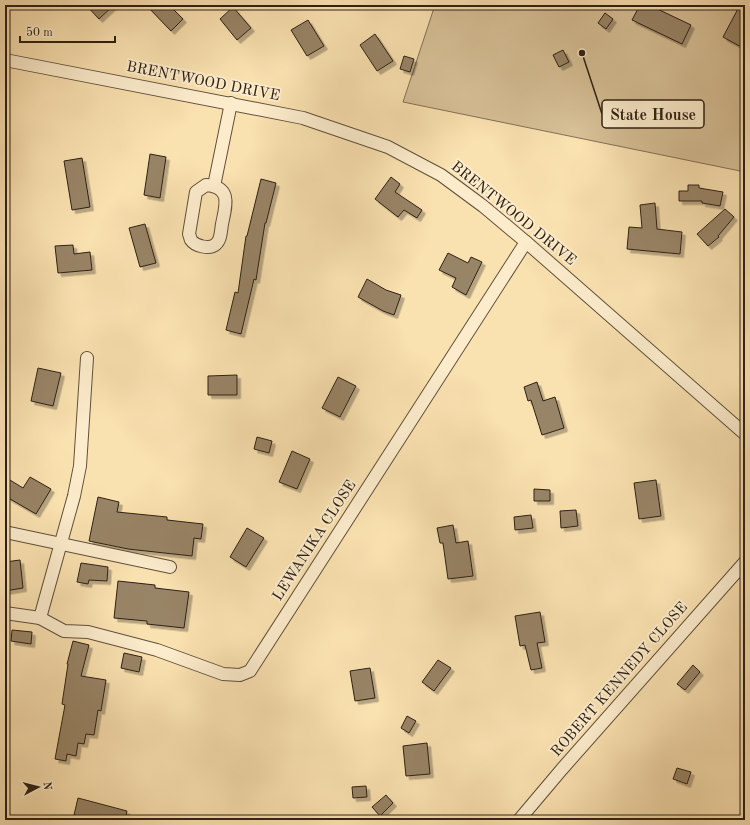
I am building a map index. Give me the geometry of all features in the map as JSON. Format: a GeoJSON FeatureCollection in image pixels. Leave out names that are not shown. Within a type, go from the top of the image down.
{"type":"FeatureCollection","features":[{"type":"Feature","properties":{"kind":"street","name":"BRENTWOOD DRIVE"},"geometry":{"type":"LineString","coordinates":[[5,60],[303,118],[388,147],[441,175],[483,206],[745,434]]}},
{"type":"Feature","properties":{"kind":"street"},"geometry":{"type":"LineString","coordinates":[[214,186],[231,103]]}},
{"type":"Feature","properties":{"kind":"street"},"geometry":{"type":"LineString","coordinates":[[206,185],[214,186],[220,188],[223,192],[226,205],[219,241],[215,246],[209,247],[196,244],[191,240],[190,234],[196,192],[206,185]]}},
{"type":"Feature","properties":{"kind":"street","name":"LEWANIKA CLOSE"},"geometry":{"type":"LineString","coordinates":[[40,618],[64,631],[88,632],[140,645],[223,674],[240,675],[250,671],[526,242]]}},
{"type":"Feature","properties":{"kind":"street"},"geometry":{"type":"LineString","coordinates":[[5,613],[40,618],[74,496],[80,466],[87,358]]}},
{"type":"Feature","properties":{"kind":"street"},"geometry":{"type":"LineString","coordinates":[[5,532],[60,545],[170,567]]}},
{"type":"Feature","properties":{"kind":"street","name":"ROBERT KENNEDY CLOSE"},"geometry":{"type":"LineString","coordinates":[[520,820],[567,763],[745,562]]}},
{"type":"Feature","properties":{"kind":"shaded area"},"geometry":{"type":"Polygon","coordinates":[[[435,5],[745,5],[745,172],[403,102],[435,5]]]}},
{"type":"Feature","properties":{"kind":"building"},"geometry":{"type":"Polygon","coordinates":[[[86,5],[114,5],[99,19],[86,5]]]}},
{"type":"Feature","properties":{"kind":"building"},"geometry":{"type":"Polygon","coordinates":[[[146,5],[169,5],[183,19],[171,31],[146,5]]]}},
{"type":"Feature","properties":{"kind":"building"},"geometry":{"type":"Polygon","coordinates":[[[640,5],[649,5],[691,25],[682,44],[632,20],[640,5]]]}},
{"type":"Feature","properties":{"kind":"building"},"geometry":{"type":"Polygon","coordinates":[[[740,5],[745,5],[745,49],[723,37],[740,5]]]}},
{"type":"Feature","properties":{"kind":"building"},"geometry":{"type":"Polygon","coordinates":[[[233,7],[251,28],[237,40],[220,19],[233,7]]]}},
{"type":"Feature","properties":{"kind":"building"},"geometry":{"type":"Polygon","coordinates":[[[605,13],[613,19],[606,29],[598,23],[605,13]]]}},
{"type":"Feature","properties":{"kind":"building"},"geometry":{"type":"Polygon","coordinates":[[[308,20],[324,46],[307,56],[291,30],[308,20]]]}},
{"type":"Feature","properties":{"kind":"building"},"geometry":{"type":"Polygon","coordinates":[[[375,34],[393,61],[377,71],[360,45],[375,34]]]}},
{"type":"Feature","properties":{"kind":"building"},"geometry":{"type":"Polygon","coordinates":[[[563,50],[569,62],[559,67],[553,55],[563,50]]]}},
{"type":"Feature","properties":{"kind":"building"},"geometry":{"type":"Polygon","coordinates":[[[404,56],[414,59],[410,72],[400,69],[404,56]]]}},
{"type":"Feature","properties":{"kind":"building"},"geometry":{"type":"Polygon","coordinates":[[[150,154],[166,157],[160,198],[144,195],[150,154]]]}},
{"type":"Feature","properties":{"kind":"building"},"geometry":{"type":"Polygon","coordinates":[[[82,158],[90,207],[72,210],[64,161],[82,158]]]}},
{"type":"Feature","properties":{"kind":"building"},"geometry":{"type":"Polygon","coordinates":[[[391,177],[400,184],[395,192],[422,210],[417,218],[404,210],[398,217],[375,199],[391,177]]]}},
{"type":"Feature","properties":{"kind":"building"},"geometry":{"type":"Polygon","coordinates":[[[261,179],[276,183],[265,223],[256,280],[254,279],[241,334],[226,330],[235,292],[238,293],[246,236],[261,179]]]}},
{"type":"Feature","properties":{"kind":"building"},"geometry":{"type":"Polygon","coordinates":[[[688,185],[699,185],[699,188],[723,192],[720,206],[702,203],[702,201],[679,201],[679,191],[688,191],[688,185]]]}},
{"type":"Feature","properties":{"kind":"building"},"geometry":{"type":"Polygon","coordinates":[[[655,203],[657,229],[682,232],[680,254],[627,249],[629,227],[642,228],[640,205],[655,203]]]}},
{"type":"Feature","properties":{"kind":"building"},"geometry":{"type":"Polygon","coordinates":[[[725,209],[734,217],[718,236],[719,237],[708,246],[697,234],[725,209]]]}},
{"type":"Feature","properties":{"kind":"building"},"geometry":{"type":"Polygon","coordinates":[[[145,224],[156,263],[140,267],[129,228],[145,224]]]}},
{"type":"Feature","properties":{"kind":"building"},"geometry":{"type":"Polygon","coordinates":[[[73,245],[74,254],[90,252],[92,270],[58,273],[55,246],[73,245]]]}},
{"type":"Feature","properties":{"kind":"building"},"geometry":{"type":"Polygon","coordinates":[[[448,253],[468,263],[471,257],[482,262],[466,295],[452,287],[456,278],[439,270],[448,253]]]}},
{"type":"Feature","properties":{"kind":"building"},"geometry":{"type":"Polygon","coordinates":[[[367,279],[386,290],[401,295],[394,315],[383,311],[358,297],[367,279]]]}},
{"type":"Feature","properties":{"kind":"building"},"geometry":{"type":"Polygon","coordinates":[[[38,368],[61,373],[53,406],[31,401],[38,368]]]}},
{"type":"Feature","properties":{"kind":"building"},"geometry":{"type":"Polygon","coordinates":[[[237,375],[237,395],[208,395],[208,376],[237,375]]]}},
{"type":"Feature","properties":{"kind":"building"},"geometry":{"type":"Polygon","coordinates":[[[338,377],[356,386],[340,417],[322,408],[338,377]]]}},
{"type":"Feature","properties":{"kind":"building"},"geometry":{"type":"Polygon","coordinates":[[[537,382],[543,401],[555,397],[564,428],[542,435],[531,400],[528,401],[524,387],[537,382]]]}},
{"type":"Feature","properties":{"kind":"building"},"geometry":{"type":"Polygon","coordinates":[[[257,437],[272,441],[269,453],[254,449],[257,437]]]}},
{"type":"Feature","properties":{"kind":"building"},"geometry":{"type":"Polygon","coordinates":[[[292,451],[310,459],[297,489],[279,482],[292,451]]]}},
{"type":"Feature","properties":{"kind":"building"},"geometry":{"type":"Polygon","coordinates":[[[5,477],[23,488],[30,477],[51,489],[36,514],[5,496],[5,477]]]}},
{"type":"Feature","properties":{"kind":"building"},"geometry":{"type":"Polygon","coordinates":[[[656,480],[661,516],[639,519],[634,483],[656,480]]]}},
{"type":"Feature","properties":{"kind":"building"},"geometry":{"type":"Polygon","coordinates":[[[534,489],[550,490],[550,501],[534,501],[534,489]]]}},
{"type":"Feature","properties":{"kind":"building"},"geometry":{"type":"Polygon","coordinates":[[[98,497],[119,502],[117,512],[167,517],[167,520],[203,524],[201,539],[194,538],[192,556],[128,549],[89,541],[98,497]]]}},
{"type":"Feature","properties":{"kind":"building"},"geometry":{"type":"Polygon","coordinates":[[[576,510],[578,526],[561,528],[560,511],[576,510]]]}},
{"type":"Feature","properties":{"kind":"building"},"geometry":{"type":"Polygon","coordinates":[[[531,515],[533,528],[515,530],[514,517],[531,515]]]}},
{"type":"Feature","properties":{"kind":"building"},"geometry":{"type":"Polygon","coordinates":[[[453,525],[456,543],[468,541],[473,576],[448,579],[443,543],[440,543],[437,528],[453,525]]]}},
{"type":"Feature","properties":{"kind":"building"},"geometry":{"type":"Polygon","coordinates":[[[247,528],[264,538],[246,567],[230,557],[247,528]]]}},
{"type":"Feature","properties":{"kind":"building"},"geometry":{"type":"Polygon","coordinates":[[[20,560],[23,588],[5,591],[5,562],[20,560]]]}},
{"type":"Feature","properties":{"kind":"building"},"geometry":{"type":"Polygon","coordinates":[[[81,563],[108,567],[107,581],[89,580],[88,584],[77,582],[81,563]]]}},
{"type":"Feature","properties":{"kind":"building"},"geometry":{"type":"Polygon","coordinates":[[[118,581],[155,585],[155,588],[189,592],[184,628],[147,624],[147,621],[114,618],[118,581]]]}},
{"type":"Feature","properties":{"kind":"building"},"geometry":{"type":"Polygon","coordinates":[[[540,612],[545,642],[537,643],[542,668],[531,670],[525,645],[520,646],[515,616],[540,612]]]}},
{"type":"Feature","properties":{"kind":"building"},"geometry":{"type":"Polygon","coordinates":[[[12,630],[32,632],[31,644],[11,641],[12,630]]]}},
{"type":"Feature","properties":{"kind":"building"},"geometry":{"type":"Polygon","coordinates":[[[73,641],[89,645],[81,676],[106,680],[101,711],[98,710],[94,735],[86,734],[84,744],[78,743],[76,756],[67,754],[66,761],[55,759],[65,705],[62,704],[67,664],[73,641]]]}},
{"type":"Feature","properties":{"kind":"building"},"geometry":{"type":"Polygon","coordinates":[[[124,653],[142,657],[139,672],[121,668],[124,653]]]}},
{"type":"Feature","properties":{"kind":"building"},"geometry":{"type":"Polygon","coordinates":[[[438,660],[451,668],[434,691],[422,682],[438,660]]]}},
{"type":"Feature","properties":{"kind":"building"},"geometry":{"type":"Polygon","coordinates":[[[693,665],[700,672],[685,690],[677,684],[693,665]]]}},
{"type":"Feature","properties":{"kind":"building"},"geometry":{"type":"Polygon","coordinates":[[[370,668],[375,698],[355,701],[350,671],[370,668]]]}},
{"type":"Feature","properties":{"kind":"building"},"geometry":{"type":"Polygon","coordinates":[[[407,716],[416,721],[409,733],[401,728],[407,716]]]}},
{"type":"Feature","properties":{"kind":"building"},"geometry":{"type":"Polygon","coordinates":[[[427,743],[430,774],[406,776],[403,746],[427,743]]]}},
{"type":"Feature","properties":{"kind":"building"},"geometry":{"type":"Polygon","coordinates":[[[677,768],[691,772],[687,784],[673,779],[677,768]]]}},
{"type":"Feature","properties":{"kind":"building"},"geometry":{"type":"Polygon","coordinates":[[[366,786],[367,797],[353,798],[352,787],[366,786]]]}},
{"type":"Feature","properties":{"kind":"building"},"geometry":{"type":"Polygon","coordinates":[[[386,795],[393,803],[380,816],[372,807],[386,795]]]}},
{"type":"Feature","properties":{"kind":"building"},"geometry":{"type":"Polygon","coordinates":[[[78,798],[127,811],[125,820],[78,820],[79,816],[74,815],[78,798]]]}},
{"type":"Feature","properties":{"kind":"place","name":"State House"},"geometry":{"type":"Point","coordinates":[582,53]}}]}
